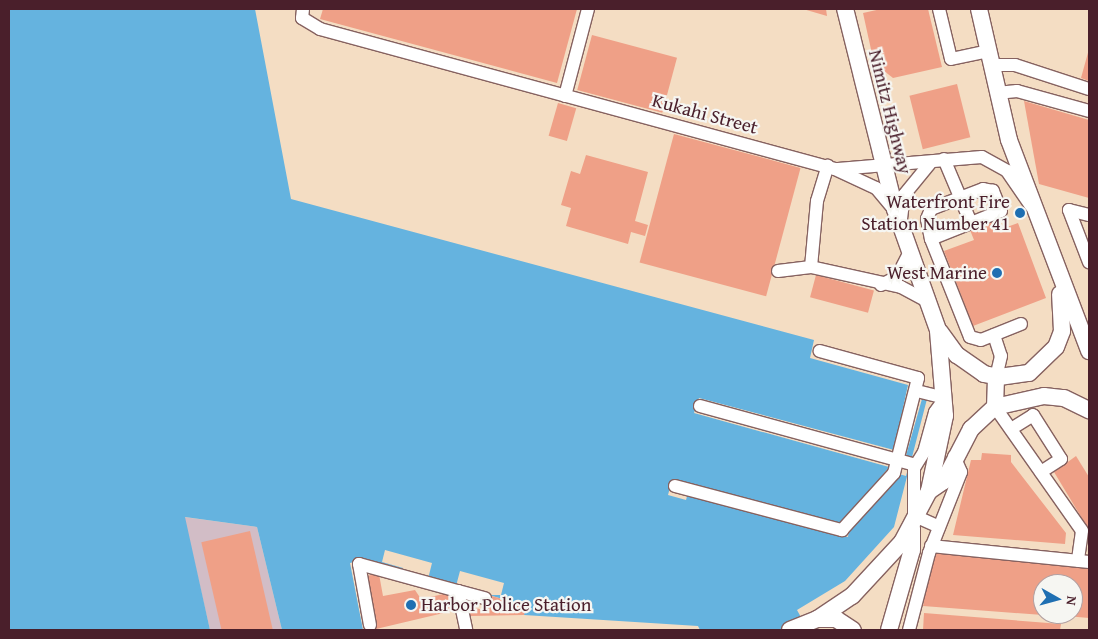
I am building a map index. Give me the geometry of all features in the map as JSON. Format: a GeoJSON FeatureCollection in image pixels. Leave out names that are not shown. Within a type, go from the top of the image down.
{"type":"FeatureCollection","features":[{"type":"Feature","properties":{"kind":"main road","name":"Nimitz Highway"},"geometry":{"type":"LineString","coordinates":[[804,625],[867,583],[914,523],[928,491],[940,452],[945,398],[938,330],[894,210],[845,9]]}},
{"type":"Feature","properties":{"kind":"main road"},"geometry":{"type":"LineString","coordinates":[[979,9],[997,93],[1031,207],[1089,351]]}},
{"type":"Feature","properties":{"kind":"main road"},"geometry":{"type":"LineString","coordinates":[[938,330],[956,355],[996,377],[1029,373],[1056,347],[1062,315],[1057,275]]}},
{"type":"Feature","properties":{"kind":"main road"},"geometry":{"type":"LineString","coordinates":[[995,407],[996,377]]}},
{"type":"Feature","properties":{"kind":"main road"},"geometry":{"type":"LineString","coordinates":[[928,491],[944,481],[954,456],[971,429],[995,407],[1044,396],[1064,398],[1089,410]]}},
{"type":"Feature","properties":{"kind":"main road"},"geometry":{"type":"LineString","coordinates":[[891,625],[916,568],[914,523]]}},
{"type":"Feature","properties":{"kind":"main road"},"geometry":{"type":"LineString","coordinates":[[804,625],[836,619],[853,630]]}},
{"type":"Feature","properties":{"kind":"street","name":"Kukahi Street"},"geometry":{"type":"LineString","coordinates":[[303,9],[302,18],[320,29],[831,168],[876,188],[894,210]]}},
{"type":"Feature","properties":{"kind":"street"},"geometry":{"type":"LineString","coordinates":[[566,96],[588,9]]}},
{"type":"Feature","properties":{"kind":"street"},"geometry":{"type":"LineString","coordinates":[[938,9],[951,59],[990,58],[1089,89]]}},
{"type":"Feature","properties":{"kind":"street"},"geometry":{"type":"LineString","coordinates":[[997,93],[1017,91],[1089,111]]}},
{"type":"Feature","properties":{"kind":"street","name":"Kukahi Street"},"geometry":{"type":"LineString","coordinates":[[831,168],[882,166],[975,156],[993,160],[1007,171],[1031,207]]}},
{"type":"Feature","properties":{"kind":"street"},"geometry":{"type":"LineString","coordinates":[[903,234],[900,212],[904,195],[937,160],[960,196],[971,223]]}},
{"type":"Feature","properties":{"kind":"street"},"geometry":{"type":"LineString","coordinates":[[811,267],[818,201],[831,168]]}},
{"type":"Feature","properties":{"kind":"street"},"geometry":{"type":"LineString","coordinates":[[931,239],[1001,211],[995,194],[983,188],[960,196],[929,212],[931,239],[968,335],[977,340],[1021,324]]}},
{"type":"Feature","properties":{"kind":"street"},"geometry":{"type":"LineString","coordinates":[[1089,216],[1069,210],[1089,262]]}},
{"type":"Feature","properties":{"kind":"street"},"geometry":{"type":"LineString","coordinates":[[880,285],[897,277],[909,253]]}},
{"type":"Feature","properties":{"kind":"street"},"geometry":{"type":"LineString","coordinates":[[778,270],[811,267],[880,285],[901,287],[927,301]]}},
{"type":"Feature","properties":{"kind":"street"},"geometry":{"type":"LineString","coordinates":[[994,335],[1001,356],[996,377]]}},
{"type":"Feature","properties":{"kind":"street"},"geometry":{"type":"LineString","coordinates":[[675,486],[842,530],[894,473],[918,378],[820,351]]}},
{"type":"Feature","properties":{"kind":"street"},"geometry":{"type":"LineString","coordinates":[[916,391],[945,398],[935,412],[924,452],[915,465],[914,523],[939,527]]}},
{"type":"Feature","properties":{"kind":"street"},"geometry":{"type":"LineString","coordinates":[[700,406],[915,465]]}},
{"type":"Feature","properties":{"kind":"street"},"geometry":{"type":"LineString","coordinates":[[931,546],[1084,562],[1082,531],[995,407]]}},
{"type":"Feature","properties":{"kind":"street"},"geometry":{"type":"LineString","coordinates":[[1011,429],[1032,415],[1062,459],[1041,472]]}},
{"type":"Feature","properties":{"kind":"street"},"geometry":{"type":"LineString","coordinates":[[891,625],[910,625],[916,568],[931,546],[960,472],[954,456]]}},
{"type":"Feature","properties":{"kind":"street"},"geometry":{"type":"LineString","coordinates":[[370,624],[358,564],[485,598]]}},
{"type":"Feature","properties":{"kind":"street"},"geometry":{"type":"LineString","coordinates":[[458,591],[466,630]]}},
{"type":"Feature","properties":{"kind":"shaded area"},"geometry":{"type":"Polygon","coordinates":[[[184,517],[257,527],[282,630],[210,630],[184,517]]]}},
{"type":"Feature","properties":{"kind":"water"},"geometry":{"type":"Polygon","coordinates":[[[9,9],[255,9],[291,199],[814,340],[810,358],[908,385],[906,394],[927,399],[894,527],[845,581],[797,610],[808,630],[700,630],[698,626],[524,615],[526,606],[489,595],[501,595],[504,583],[460,571],[456,586],[428,579],[432,563],[385,550],[382,562],[403,568],[402,572],[362,560],[350,563],[363,630],[282,630],[257,527],[185,517],[210,630],[9,630],[9,9]]]}},
{"type":"Feature","properties":{"kind":"pier"},"geometry":{"type":"Polygon","coordinates":[[[906,394],[922,399],[905,459],[910,461],[906,476],[899,474],[849,530],[848,537],[688,493],[686,500],[668,495],[672,480],[835,525],[846,521],[889,467],[694,413],[699,398],[894,450],[906,394]]]}},
{"type":"Feature","properties":{"kind":"building"},"geometry":{"type":"Polygon","coordinates":[[[323,9],[577,9],[557,83],[320,19],[323,9]]]}},
{"type":"Feature","properties":{"kind":"building"},"geometry":{"type":"Polygon","coordinates":[[[803,9],[826,9],[827,16],[803,9]]]}},
{"type":"Feature","properties":{"kind":"building"},"geometry":{"type":"Polygon","coordinates":[[[881,9],[928,9],[942,67],[893,78],[874,63],[863,13],[881,9]]]}},
{"type":"Feature","properties":{"kind":"building"},"geometry":{"type":"Polygon","coordinates":[[[592,35],[677,58],[662,113],[577,90],[592,35]]]}},
{"type":"Feature","properties":{"kind":"building"},"geometry":{"type":"Polygon","coordinates":[[[1089,49],[1089,81],[1081,78],[1089,49]]]}},
{"type":"Feature","properties":{"kind":"building"},"geometry":{"type":"Polygon","coordinates":[[[957,84],[970,137],[923,149],[909,96],[957,84]]]}},
{"type":"Feature","properties":{"kind":"building"},"geometry":{"type":"Polygon","coordinates":[[[1024,101],[1089,120],[1089,198],[1039,184],[1024,101]]]}},
{"type":"Feature","properties":{"kind":"building"},"geometry":{"type":"Polygon","coordinates":[[[558,103],[576,108],[567,141],[549,136],[558,103]]]}},
{"type":"Feature","properties":{"kind":"building"},"geometry":{"type":"Polygon","coordinates":[[[674,134],[801,168],[766,296],[640,262],[674,134]]]}},
{"type":"Feature","properties":{"kind":"building"},"geometry":{"type":"Polygon","coordinates":[[[586,155],[648,172],[635,221],[648,225],[645,236],[631,232],[628,244],[566,226],[571,208],[561,205],[571,171],[580,174],[586,155]]]}},
{"type":"Feature","properties":{"kind":"building"},"geometry":{"type":"Polygon","coordinates":[[[992,221],[996,231],[1018,223],[1046,298],[973,326],[944,251],[974,240],[970,230],[992,221]]]}},
{"type":"Feature","properties":{"kind":"building"},"geometry":{"type":"Polygon","coordinates":[[[816,275],[874,291],[868,313],[810,297],[816,275]]]}},
{"type":"Feature","properties":{"kind":"building"},"geometry":{"type":"Polygon","coordinates":[[[982,453],[1011,455],[1011,462],[1066,533],[1065,544],[953,535],[971,460],[981,460],[982,453]]]}},
{"type":"Feature","properties":{"kind":"building"},"geometry":{"type":"Polygon","coordinates":[[[1076,456],[1089,477],[1089,530],[1054,472],[1076,456]]]}},
{"type":"Feature","properties":{"kind":"building"},"geometry":{"type":"Polygon","coordinates":[[[250,531],[273,629],[222,630],[201,542],[250,531]]]}},
{"type":"Feature","properties":{"kind":"building"},"geometry":{"type":"Polygon","coordinates":[[[938,552],[1089,566],[1089,618],[1083,617],[1083,574],[1033,574],[1033,614],[923,606],[933,556],[938,552]]]}},
{"type":"Feature","properties":{"kind":"building","name":"Harbor Police Station"},"geometry":{"type":"Polygon","coordinates":[[[379,574],[383,596],[415,590],[421,599],[448,593],[452,611],[376,629],[365,576],[379,574]]]}},
{"type":"Feature","properties":{"kind":"building"},"geometry":{"type":"Polygon","coordinates":[[[492,596],[526,606],[524,615],[470,616],[468,606],[487,611],[492,596]]]}},
{"type":"Feature","properties":{"kind":"building"},"geometry":{"type":"Polygon","coordinates":[[[924,613],[1033,622],[1033,624],[1061,624],[1060,630],[923,630],[924,613]]]}},
{"type":"Feature","properties":{"kind":"place","name":"Waterfront Fire Station Number 41"},"geometry":{"type":"Point","coordinates":[1020,213]}},
{"type":"Feature","properties":{"kind":"place","name":"West Marine"},"geometry":{"type":"Point","coordinates":[997,273]}},
{"type":"Feature","properties":{"kind":"place","name":"Harbor Police Station"},"geometry":{"type":"Point","coordinates":[411,605]}}]}
